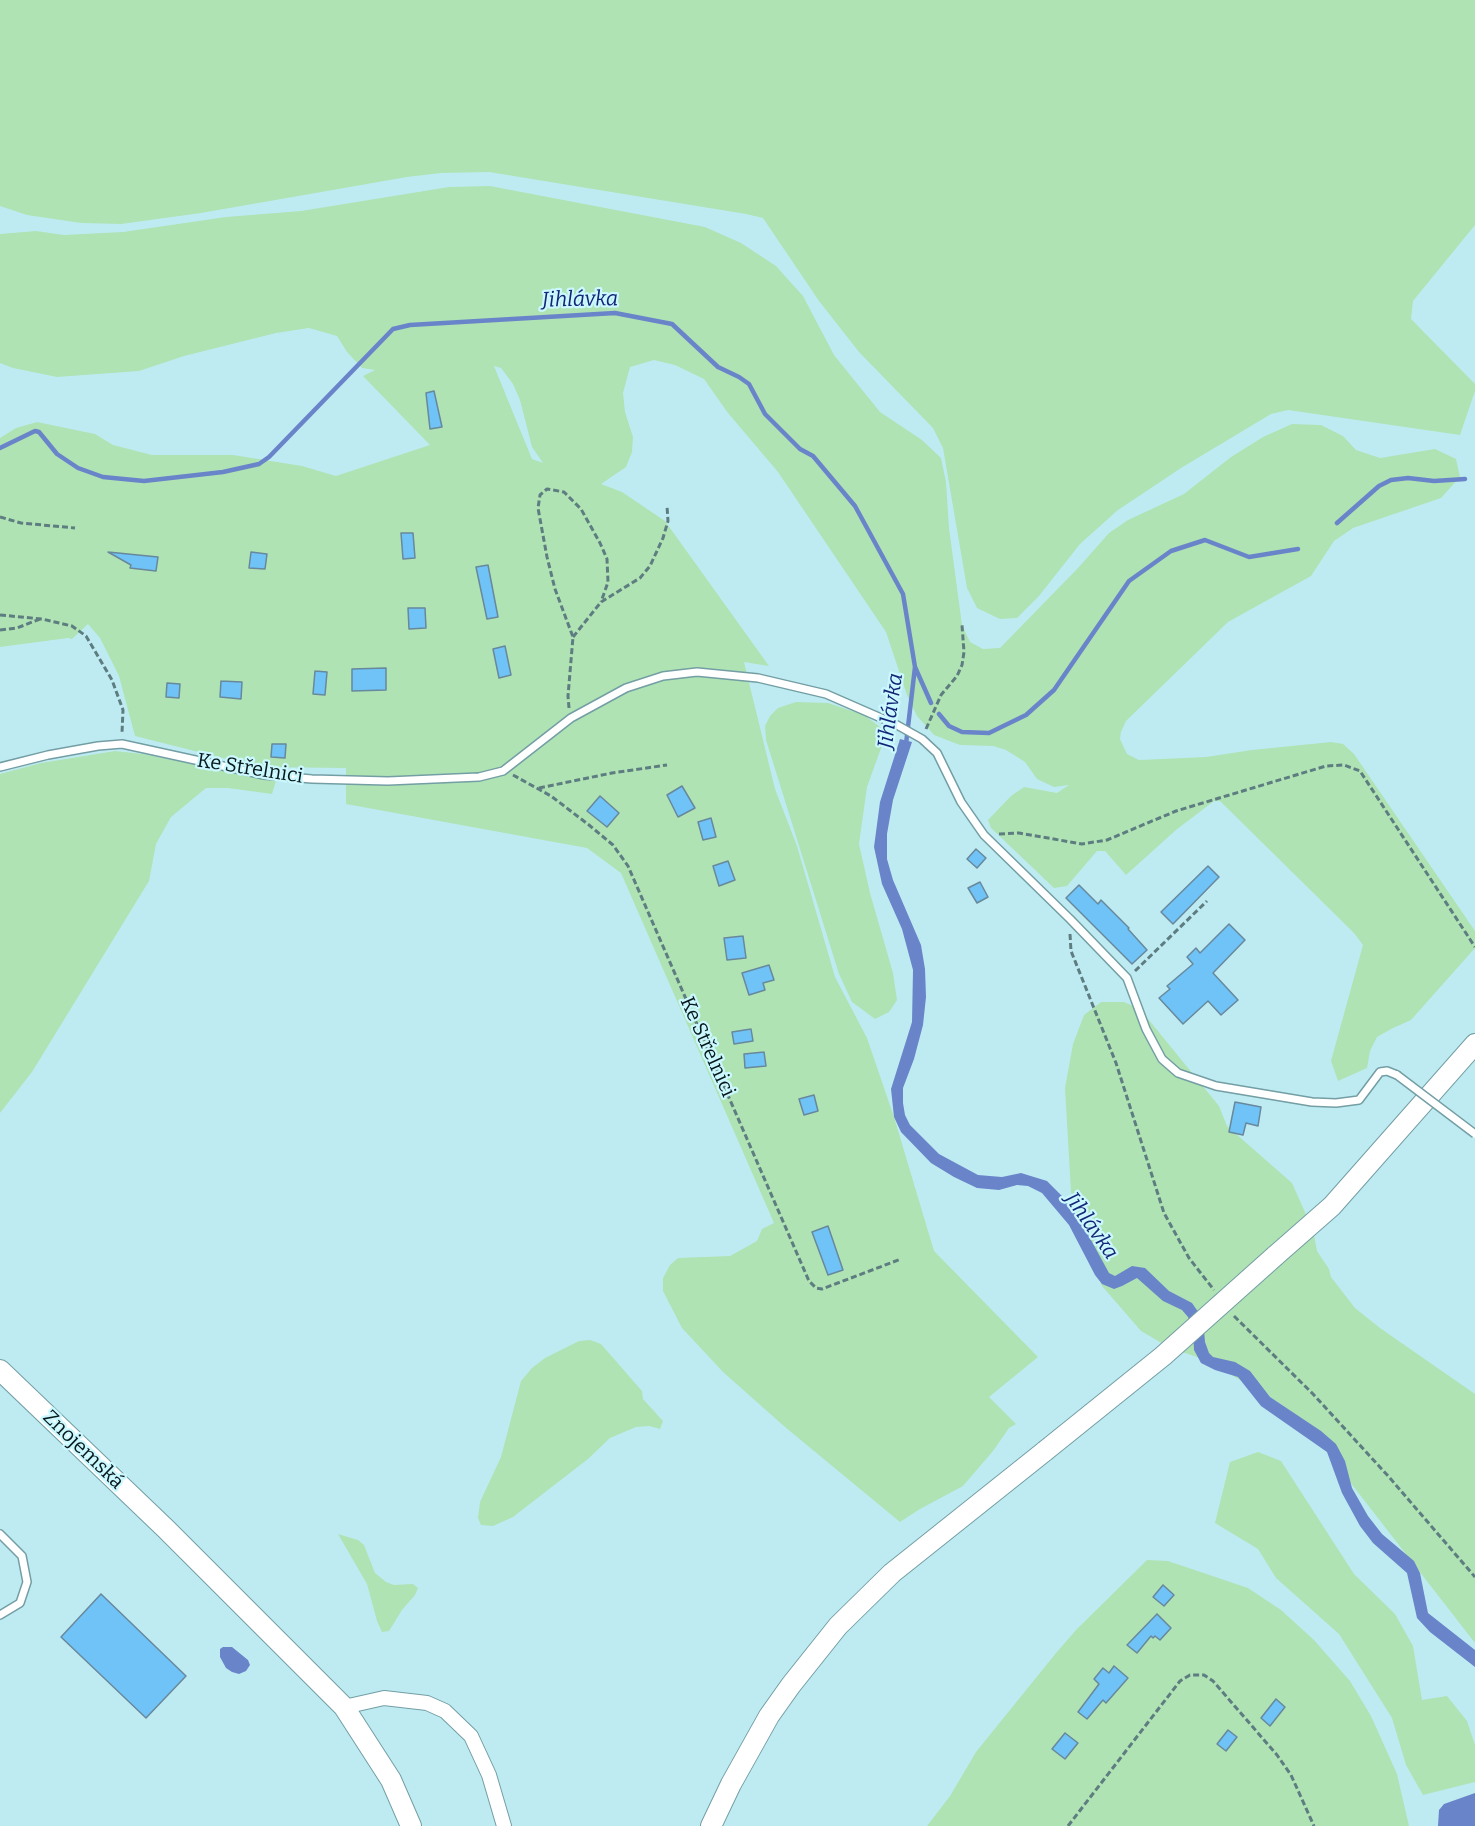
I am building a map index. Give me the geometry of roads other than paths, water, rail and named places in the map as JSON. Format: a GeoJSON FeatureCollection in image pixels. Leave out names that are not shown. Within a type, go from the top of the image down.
{"type":"FeatureCollection","features":[{"type":"Feature","properties":{"kind":"main road"},"geometry":{"type":"LineString","coordinates":[[711,1826],[731,1784],[769,1716],[796,1677],[838,1626],[899,1567],[1163,1356],[1332,1206],[1475,1044]]}},
{"type":"Feature","properties":{"kind":"main road","name":"Znojemská"},"geometry":{"type":"LineString","coordinates":[[0,1370],[166,1529],[344,1707],[391,1780],[411,1826]]}},
{"type":"Feature","properties":{"kind":"street"},"geometry":{"type":"LineString","coordinates":[[344,1707],[384,1698],[427,1703],[445,1711],[471,1736],[489,1774],[504,1826]]}},
{"type":"Feature","properties":{"kind":"lane","name":"Ke Střelnici"},"geometry":{"type":"LineString","coordinates":[[0,767],[48,755],[122,744],[264,775],[388,781],[479,777],[503,771],[571,718],[626,688],[663,676],[697,672],[778,682],[826,694],[897,725],[920,737],[937,753],[961,802],[984,835],[1127,978],[1146,1029],[1162,1059],[1178,1072],[1216,1086],[1312,1102],[1336,1103],[1359,1100],[1380,1072],[1387,1071],[1397,1075],[1426,1099]]}},
{"type":"Feature","properties":{"kind":"lane"},"geometry":{"type":"LineString","coordinates":[[1426,1099],[1475,1134]]}},
{"type":"Feature","properties":{"kind":"lane"},"geometry":{"type":"LineString","coordinates":[[0,1534],[22,1557],[27,1582],[20,1603],[0,1615]]}},
{"type":"Feature","properties":{"kind":"water"},"geometry":{"type":"Polygon","coordinates":[[[900,739],[912,742],[893,800],[887,834],[887,859],[893,880],[921,945],[926,997],[923,1025],[903,1088],[905,1115],[910,1125],[939,1154],[978,1175],[1002,1177],[1021,1173],[1047,1181],[1079,1218],[1109,1273],[1115,1276],[1132,1266],[1145,1268],[1169,1291],[1192,1303],[1203,1319],[1205,1342],[1213,1357],[1235,1362],[1250,1371],[1270,1397],[1321,1431],[1336,1444],[1345,1461],[1352,1488],[1368,1516],[1382,1534],[1414,1561],[1420,1573],[1428,1613],[1475,1650],[1475,1667],[1430,1632],[1417,1618],[1407,1573],[1373,1543],[1360,1526],[1342,1493],[1327,1452],[1261,1406],[1238,1377],[1201,1363],[1194,1350],[1193,1329],[1182,1310],[1163,1301],[1137,1278],[1114,1289],[1102,1284],[1069,1225],[1042,1193],[1028,1186],[1017,1185],[999,1190],[977,1188],[931,1163],[901,1132],[894,1117],[891,1089],[912,1022],[913,970],[902,929],[882,884],[874,847],[880,802],[900,739]]]}},
{"type":"Feature","properties":{"kind":"water"},"geometry":{"type":"Polygon","coordinates":[[[232,1647],[248,1660],[250,1665],[246,1671],[239,1674],[226,1668],[220,1657],[220,1649],[232,1647]]]}},
{"type":"Feature","properties":{"kind":"water"},"geometry":{"type":"Polygon","coordinates":[[[1475,1793],[1475,1826],[1438,1826],[1439,1810],[1444,1804],[1475,1793]]]}},
{"type":"Feature","properties":{"kind":"waterway","name":"Jihlávka"},"geometry":{"type":"LineString","coordinates":[[0,448],[35,431],[39,432],[57,454],[78,468],[103,477],[144,481],[223,472],[259,464],[269,457],[393,329],[410,325],[615,313],[672,324],[718,367],[749,384],[765,414],[800,449],[813,456],[855,506],[903,594],[915,667],[906,744]]}},
{"type":"Feature","properties":{"kind":"waterway"},"geometry":{"type":"LineString","coordinates":[[1337,523],[1379,486],[1391,480],[1465,479]]}},
{"type":"Feature","properties":{"kind":"waterway"},"geometry":{"type":"LineString","coordinates":[[939,714],[949,726],[962,732],[989,733],[1026,715],[1054,690],[1129,581],[1171,551],[1205,540],[1249,557],[1298,549]]}},
{"type":"Feature","properties":{"kind":"waterway"},"geometry":{"type":"LineString","coordinates":[[915,667],[931,703]]}}]}
